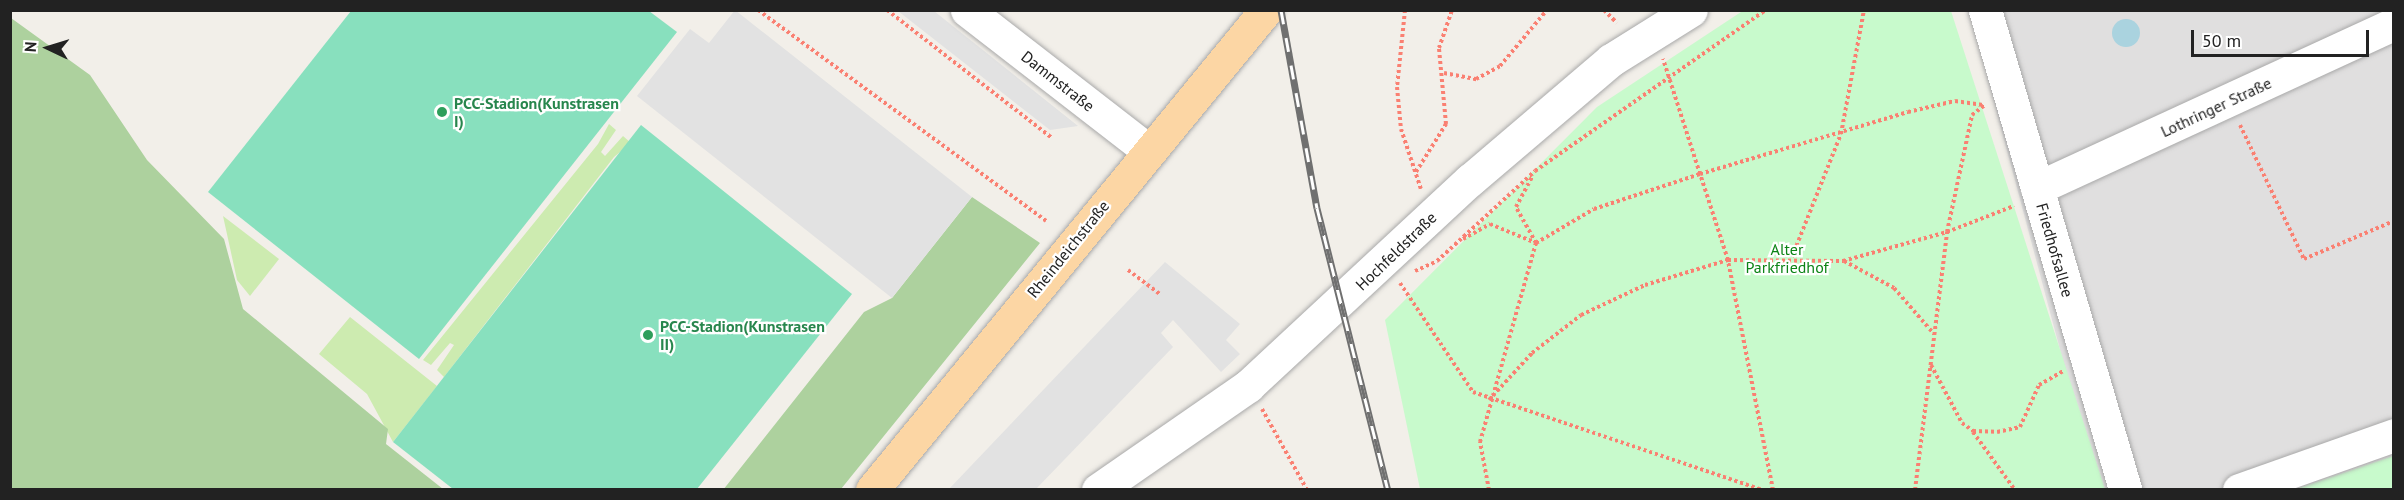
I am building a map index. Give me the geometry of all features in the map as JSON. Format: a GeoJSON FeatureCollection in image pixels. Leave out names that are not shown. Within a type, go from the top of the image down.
{"type":"FeatureCollection","features":[{"type":"Feature","properties":{"kind":"main road","name":"Rheindeichstraße"},"geometry":{"type":"LineString","coordinates":[[872,489],[1258,20]]}},
{"type":"Feature","properties":{"kind":"street","name":"Dammstraße"},"geometry":{"type":"LineString","coordinates":[[967,10],[1149,151]]}},
{"type":"Feature","properties":{"kind":"street","name":"Hochfeldstraße"},"geometry":{"type":"LineString","coordinates":[[1098,489],[1248,386],[1470,180],[1611,60],[1691,10]]}},
{"type":"Feature","properties":{"kind":"street","name":"Friedhofsallee"},"geometry":{"type":"LineString","coordinates":[[1985,10],[2125,489]]}},
{"type":"Feature","properties":{"kind":"street","name":"Lothringer Straße"},"geometry":{"type":"LineString","coordinates":[[2037,188],[2229,102],[2394,24]]}},
{"type":"Feature","properties":{"kind":"street"},"geometry":{"type":"LineString","coordinates":[[2239,489],[2394,435]]}},
{"type":"Feature","properties":{"kind":"path"},"geometry":{"type":"LineString","coordinates":[[758,10],[1046,221]]}},
{"type":"Feature","properties":{"kind":"path"},"geometry":{"type":"LineString","coordinates":[[887,10],[1052,138]]}},
{"type":"Feature","properties":{"kind":"path"},"geometry":{"type":"LineString","coordinates":[[1405,10],[1397,87],[1401,129],[1416,172],[1446,124],[1444,73],[1439,48],[1452,10]]}},
{"type":"Feature","properties":{"kind":"path"},"geometry":{"type":"LineString","coordinates":[[1444,73],[1476,79],[1500,66],[1547,10]]}},
{"type":"Feature","properties":{"kind":"path"},"geometry":{"type":"LineString","coordinates":[[1423,270],[1535,171],[1670,73],[1766,10]]}},
{"type":"Feature","properties":{"kind":"path"},"geometry":{"type":"LineString","coordinates":[[1792,257],[1841,134],[1864,10]]}},
{"type":"Feature","properties":{"kind":"path"},"geometry":{"type":"LineString","coordinates":[[1651,35],[1670,73],[1728,260],[1773,489]]}},
{"type":"Feature","properties":{"kind":"path"},"geometry":{"type":"LineString","coordinates":[[1489,489],[1480,441],[1536,243],[1594,209],[1700,174],[1955,101],[1985,105],[1972,115],[1947,232],[1915,489]]}},
{"type":"Feature","properties":{"kind":"path"},"geometry":{"type":"LineString","coordinates":[[2229,102],[2304,259],[2394,221]]}},
{"type":"Feature","properties":{"kind":"path"},"geometry":{"type":"LineString","coordinates":[[1535,171],[1516,207],[1536,243]]}},
{"type":"Feature","properties":{"kind":"path"},"geometry":{"type":"LineString","coordinates":[[1490,400],[1532,353],[1581,315],[1645,285],[1728,260],[1792,257],[1843,261],[1947,232],[2018,205],[2037,188]]}},
{"type":"Feature","properties":{"kind":"path"},"geometry":{"type":"LineString","coordinates":[[1457,242],[1490,224],[1536,243]]}},
{"type":"Feature","properties":{"kind":"path"},"geometry":{"type":"LineString","coordinates":[[1843,261],[1894,288],[1934,334]]}},
{"type":"Feature","properties":{"kind":"path"},"geometry":{"type":"LineString","coordinates":[[1128,270],[1160,294]]}},
{"type":"Feature","properties":{"kind":"path"},"geometry":{"type":"LineString","coordinates":[[1394,274],[1473,392],[1490,400],[1763,489]]}},
{"type":"Feature","properties":{"kind":"path"},"geometry":{"type":"LineString","coordinates":[[1931,365],[1962,423],[1973,431],[2014,489]]}},
{"type":"Feature","properties":{"kind":"path"},"geometry":{"type":"LineString","coordinates":[[1973,431],[2020,427],[2038,385],[2064,370]]}},
{"type":"Feature","properties":{"kind":"path"},"geometry":{"type":"LineString","coordinates":[[1248,386],[1307,489]]}},
{"type":"Feature","properties":{"kind":"shaded area"},"geometry":{"type":"Polygon","coordinates":[[[735,10],[972,197],[892,298],[637,96],[690,29],[709,43],[735,10]]]}},
{"type":"Feature","properties":{"kind":"shaded area"},"geometry":{"type":"Polygon","coordinates":[[[898,11],[934,11],[1078,126],[1050,130],[898,11]]]}},
{"type":"Feature","properties":{"kind":"shaded area"},"geometry":{"type":"Polygon","coordinates":[[[1970,11],[2393,11],[2393,489],[2097,489],[1970,11]]]}},
{"type":"Feature","properties":{"kind":"shaded area"},"geometry":{"type":"Polygon","coordinates":[[[1165,262],[1240,324],[1226,340],[1240,354],[1221,372],[1173,320],[1161,333],[1173,347],[1036,489],[949,489],[1165,262]]]}},
{"type":"Feature","properties":{"kind":"green space","name":"Alter Parkfriedhof"},"geometry":{"type":"Polygon","coordinates":[[[1744,10],[1951,11],[2105,489],[1420,489],[1385,320],[1597,107],[1744,10]]]}},
{"type":"Feature","properties":{"kind":"green space","name":"PCC-Stadion(Kunstrasen I)"},"geometry":{"type":"Polygon","coordinates":[[[351,11],[649,11],[677,32],[419,359],[208,192],[351,11]]]}},
{"type":"Feature","properties":{"kind":"green space"},"geometry":{"type":"Polygon","coordinates":[[[11,18],[90,75],[147,160],[224,239],[243,309],[388,429],[386,444],[443,489],[11,489],[11,18]]]}},
{"type":"Feature","properties":{"kind":"green space"},"geometry":{"type":"Polygon","coordinates":[[[609,124],[616,130],[601,152],[605,156],[623,136],[631,143],[614,157],[444,377],[437,370],[454,345],[450,343],[431,365],[423,360],[598,144],[609,124]]]}},
{"type":"Feature","properties":{"kind":"green space","name":"PCC-Stadion(Kunstrasen II)"},"geometry":{"type":"Polygon","coordinates":[[[641,125],[852,294],[697,489],[453,489],[393,442],[641,125]]]}},
{"type":"Feature","properties":{"kind":"green space"},"geometry":{"type":"Polygon","coordinates":[[[972,197],[1040,243],[841,489],[723,490],[864,312],[892,298],[972,197]]]}},
{"type":"Feature","properties":{"kind":"green space"},"geometry":{"type":"Polygon","coordinates":[[[223,216],[279,259],[250,296],[237,280],[223,216]]]}},
{"type":"Feature","properties":{"kind":"green space"},"geometry":{"type":"Polygon","coordinates":[[[350,317],[437,386],[393,442],[367,394],[319,354],[350,317]]]}},
{"type":"Feature","properties":{"kind":"green space"},"geometry":{"type":"Polygon","coordinates":[[[2393,456],[2393,489],[2296,489],[2393,456]]]}},
{"type":"Feature","properties":{"kind":"water"},"geometry":{"type":"Polygon","coordinates":[[[2126,19],[2136,23],[2140,33],[2136,43],[2126,47],[2116,43],[2112,33],[2116,23],[2126,19]]]}},
{"type":"Feature","properties":{"kind":"railway"},"geometry":{"type":"LineString","coordinates":[[1281,10],[1317,208],[1388,490]]}},
{"type":"Feature","properties":{"kind":"place","name":"PCC-Stadion(Kunstrasen I)"},"geometry":{"type":"Point","coordinates":[442,112]}},
{"type":"Feature","properties":{"kind":"place","name":"PCC-Stadion(Kunstrasen II)"},"geometry":{"type":"Point","coordinates":[648,335]}}]}
